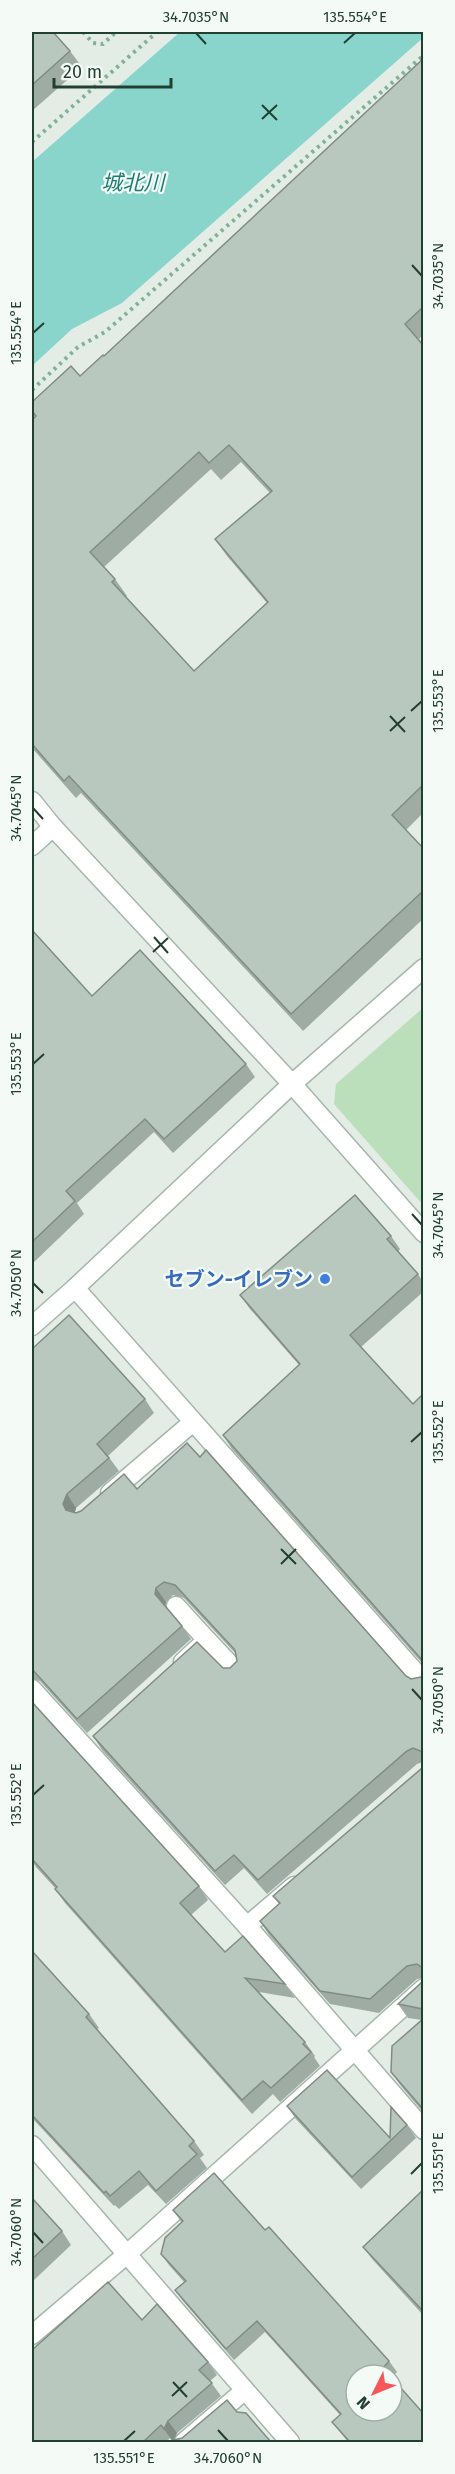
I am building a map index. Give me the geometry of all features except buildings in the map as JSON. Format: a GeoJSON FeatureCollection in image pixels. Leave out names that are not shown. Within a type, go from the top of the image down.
{"type":"FeatureCollection","features":[{"type":"Feature","properties":{"kind":"street"},"geometry":{"type":"LineString","coordinates":[[32,801],[53,827],[292,1084],[423,1233]]}},
{"type":"Feature","properties":{"kind":"street"},"geometry":{"type":"LineString","coordinates":[[32,846],[53,827]]}},
{"type":"Feature","properties":{"kind":"street"},"geometry":{"type":"LineString","coordinates":[[32,1326],[292,1084],[423,968]]}},
{"type":"Feature","properties":{"kind":"street"},"geometry":{"type":"LineString","coordinates":[[75,1288],[423,1683]]}},
{"type":"Feature","properties":{"kind":"street"},"geometry":{"type":"LineString","coordinates":[[93,1508],[193,1422]]}},
{"type":"Feature","properties":{"kind":"street"},"geometry":{"type":"LineString","coordinates":[[176,1606],[236,1671]]}},
{"type":"Feature","properties":{"kind":"street"},"geometry":{"type":"LineString","coordinates":[[173,1671],[207,1640]]}},
{"type":"Feature","properties":{"kind":"street"},"geometry":{"type":"LineString","coordinates":[[32,1689],[247,1926],[423,2130]]}},
{"type":"Feature","properties":{"kind":"street"},"geometry":{"type":"LineString","coordinates":[[86,1749],[103,1733]]}},
{"type":"Feature","properties":{"kind":"street"},"geometry":{"type":"LineString","coordinates":[[247,1926],[309,1873]]}},
{"type":"Feature","properties":{"kind":"street"},"geometry":{"type":"LineString","coordinates":[[32,2335],[126,2254],[423,1988]]}},
{"type":"Feature","properties":{"kind":"street"},"geometry":{"type":"LineString","coordinates":[[32,2145],[290,2442]]}},
{"type":"Feature","properties":{"kind":"street"},"geometry":{"type":"LineString","coordinates":[[184,2442],[244,2391]]}},
{"type":"Feature","properties":{"kind":"path"},"geometry":{"type":"LineString","coordinates":[[83,32],[93,43],[103,44],[117,32]]}},
{"type":"Feature","properties":{"kind":"path"},"geometry":{"type":"LineString","coordinates":[[32,142],[157,32]]}},
{"type":"Feature","properties":{"kind":"path"},"geometry":{"type":"LineString","coordinates":[[32,390],[78,347],[105,332],[123,317],[423,55]]}},
{"type":"Feature","properties":{"kind":"green space"},"geometry":{"type":"Polygon","coordinates":[[[423,1008],[423,1205],[334,1104],[336,1084],[423,1008]]]}},
{"type":"Feature","properties":{"kind":"water","name":"城北川"},"geometry":{"type":"Polygon","coordinates":[[[180,32],[423,32],[424,37],[122,303],[72,329],[32,366],[32,162],[180,32]]]}},
{"type":"Feature","properties":{"kind":"place","name":"セブン-イレブン"},"geometry":{"type":"Point","coordinates":[325,1279]}}]}
